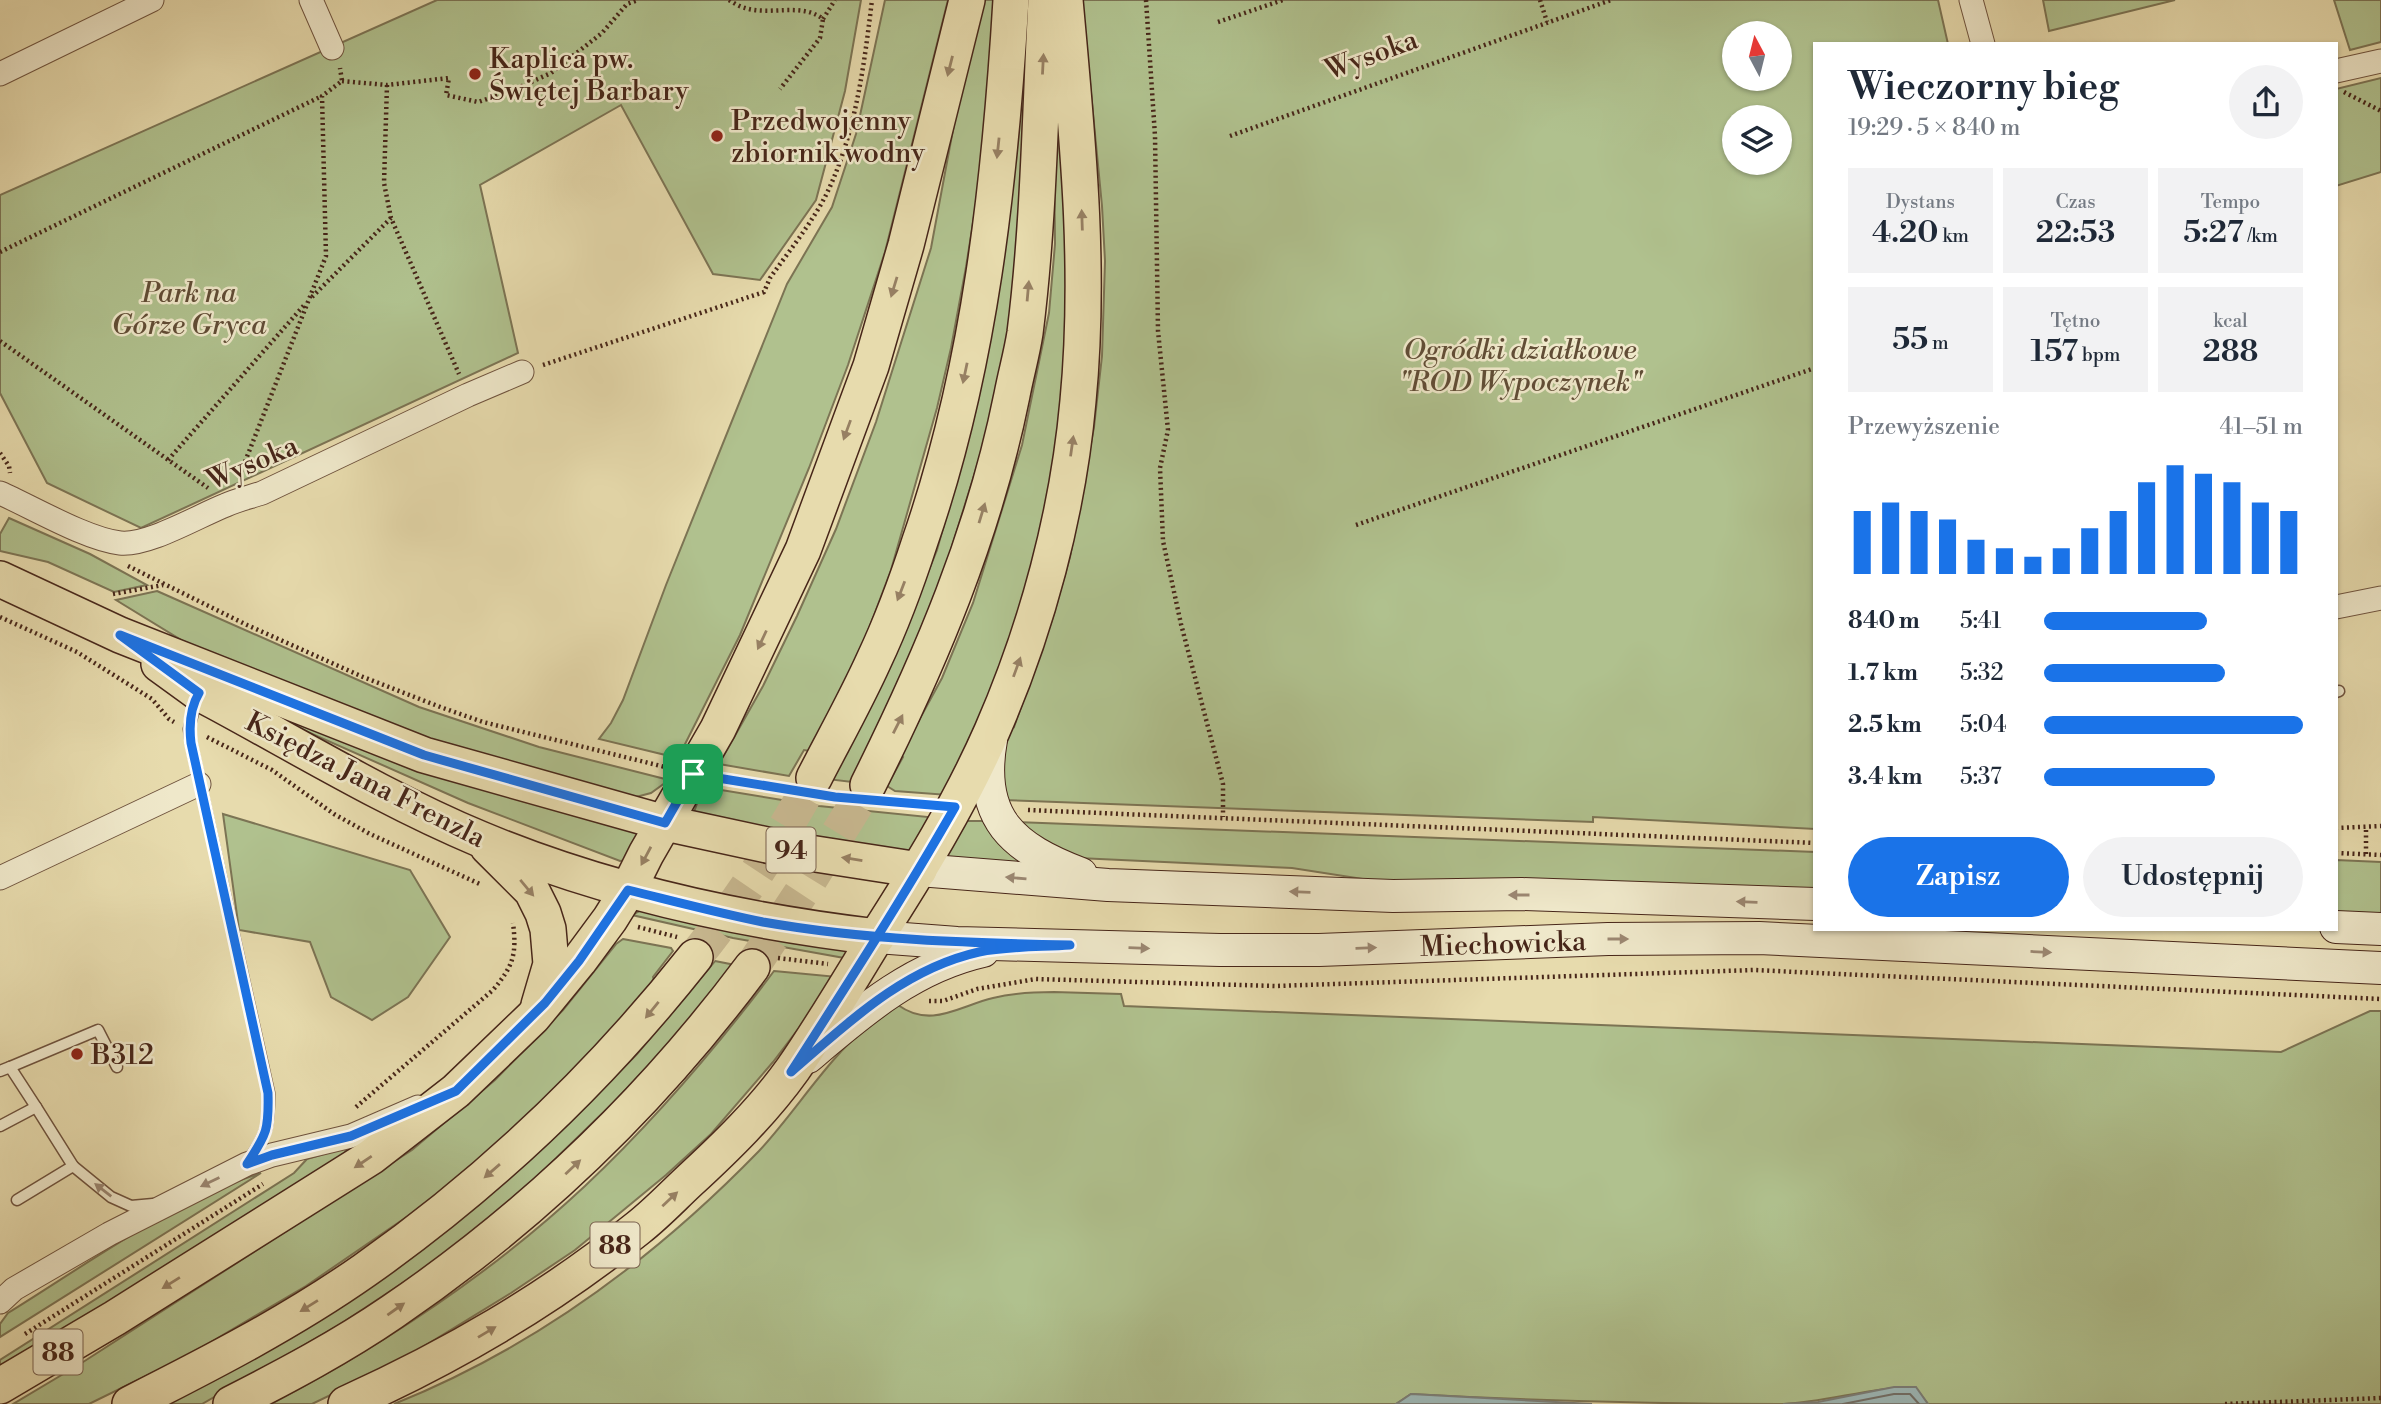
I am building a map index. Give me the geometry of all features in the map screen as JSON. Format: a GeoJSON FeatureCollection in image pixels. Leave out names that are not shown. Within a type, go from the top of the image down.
{"type":"FeatureCollection","features":[{"type":"Feature","properties":{"kind":"main road"},"geometry":{"type":"LineString","coordinates":[[665,823],[753,658],[803,550],[871,366],[906,245],[967,0]]}},
{"type":"Feature","properties":{"kind":"main road"},"geometry":{"type":"LineString","coordinates":[[807,785],[880,645],[920,541],[957,410],[986,257],[1000,135],[1011,0]]}},
{"type":"Feature","properties":{"kind":"main road"},"geometry":{"type":"LineString","coordinates":[[875,794],[950,606],[981,516],[1004,437],[1025,334],[1035,220],[1046,0]]}},
{"type":"Feature","properties":{"kind":"main road"},"geometry":{"type":"LineString","coordinates":[[919,870],[955,807],[992,730],[1039,599],[1069,469],[1084,330],[1084,261],[1081,177],[1065,0]]}},
{"type":"Feature","properties":{"kind":"main road","name":"Księdza Jana Frenzla"},"geometry":{"type":"LineString","coordinates":[[0,579],[120,635],[424,755],[665,823],[790,850],[919,870]]}},
{"type":"Feature","properties":{"kind":"main road","name":"Księdza Jana Frenzla"},"geometry":{"type":"LineString","coordinates":[[120,635],[199,693],[375,788],[480,839],[628,890]]}},
{"type":"Feature","properties":{"kind":"main road"},"geometry":{"type":"LineString","coordinates":[[992,730],[986,764],[990,796],[1002,823],[1024,847],[1051,863],[1108,885]]}},
{"type":"Feature","properties":{"kind":"main road","name":"88"},"geometry":{"type":"LineString","coordinates":[[0,1386],[115,1318],[371,1157],[456,1091],[533,1017],[579,961],[628,890],[665,823]]}},
{"type":"Feature","properties":{"kind":"main road"},"geometry":{"type":"LineString","coordinates":[[480,839],[532,891],[548,929],[551,964],[533,1017]]}},
{"type":"Feature","properties":{"kind":"main road","name":"88"},"geometry":{"type":"LineString","coordinates":[[346,1404],[452,1353],[529,1308],[641,1226],[734,1139],[791,1072],[919,870]]}},
{"type":"Feature","properties":{"kind":"main road","name":"Miechowicka"},"geometry":{"type":"LineString","coordinates":[[919,870],[1108,885],[1393,896],[1547,895],[1813,904]]}},
{"type":"Feature","properties":{"kind":"main road","name":"Miechowicka"},"geometry":{"type":"LineString","coordinates":[[628,890],[763,922],[877,937],[957,943],[1319,950],[1608,939],[1759,938],[2381,968]]}},
{"type":"Feature","properties":{"kind":"main road"},"geometry":{"type":"LineString","coordinates":[[2338,927],[2381,929]]}},
{"type":"Feature","properties":{"kind":"main road"},"geometry":{"type":"LineString","coordinates":[[791,1072],[870,1005],[932,967],[981,951],[1070,945]]}},
{"type":"Feature","properties":{"kind":"main road"},"geometry":{"type":"LineString","coordinates":[[130,1404],[281,1323],[363,1271],[428,1225],[519,1148],[573,1096],[649,1015],[695,957]]}},
{"type":"Feature","properties":{"kind":"main road"},"geometry":{"type":"LineString","coordinates":[[231,1404],[316,1359],[392,1312],[506,1226],[567,1174],[610,1132],[713,1020],[752,967]]}},
{"type":"Feature","properties":{"kind":"street"},"geometry":{"type":"LineString","coordinates":[[0,74],[152,0]]}},
{"type":"Feature","properties":{"kind":"street"},"geometry":{"type":"LineString","coordinates":[[311,0],[337,59]]}},
{"type":"Feature","properties":{"kind":"street"},"geometry":{"type":"LineString","coordinates":[[1971,0],[1982,42]]}},
{"type":"Feature","properties":{"kind":"street"},"geometry":{"type":"LineString","coordinates":[[2338,71],[2381,61]]}},
{"type":"Feature","properties":{"kind":"street","name":"Wysoka"},"geometry":{"type":"LineString","coordinates":[[5,488],[86,533],[121,543],[139,542],[229,503],[262,493],[522,372]]}},
{"type":"Feature","properties":{"kind":"street"},"geometry":{"type":"LineString","coordinates":[[2338,607],[2381,598]]}},
{"type":"Feature","properties":{"kind":"street"},"geometry":{"type":"LineString","coordinates":[[0,878],[199,784]]}},
{"type":"Feature","properties":{"kind":"street"},"geometry":{"type":"LineString","coordinates":[[0,1302],[13,1289],[167,1203],[247,1164],[272,1155],[351,1136],[456,1091]]}},
{"type":"Feature","properties":{"kind":"lane"},"geometry":{"type":"LineString","coordinates":[[199,693],[194,701],[189,729],[268,1093],[269,1123],[247,1164]]}},
{"type":"Feature","properties":{"kind":"lane"},"geometry":{"type":"LineString","coordinates":[[117,1067],[98,1030],[5,1069],[36,1107],[73,1166],[111,1197],[131,1206],[167,1203]]}},
{"type":"Feature","properties":{"kind":"lane"},"geometry":{"type":"LineString","coordinates":[[0,1126],[36,1107]]}},
{"type":"Feature","properties":{"kind":"lane"},"geometry":{"type":"LineString","coordinates":[[17,1200],[73,1166]]}},
{"type":"Feature","properties":{"kind":"path"},"geometry":{"type":"LineString","coordinates":[[0,252],[322,96],[342,81],[387,85],[449,78],[446,95],[478,102],[500,94],[551,73],[602,33],[627,4],[638,0]]}},
{"type":"Feature","properties":{"kind":"path"},"geometry":{"type":"LineString","coordinates":[[729,0],[744,8],[768,11],[812,10],[823,19]]}},
{"type":"Feature","properties":{"kind":"path"},"geometry":{"type":"LineString","coordinates":[[780,89],[820,38],[823,19],[835,0]]}},
{"type":"Feature","properties":{"kind":"path"},"geometry":{"type":"LineString","coordinates":[[522,372],[764,292],[770,278],[826,194],[845,146],[863,83],[872,0]]}},
{"type":"Feature","properties":{"kind":"path"},"geometry":{"type":"LineString","coordinates":[[1146,0],[1155,136],[1158,331],[1168,430],[1160,468],[1163,541],[1181,624],[1223,784],[1223,817]]}},
{"type":"Feature","properties":{"kind":"path"},"geometry":{"type":"LineString","coordinates":[[1218,22],[1283,0]]}},
{"type":"Feature","properties":{"kind":"path"},"geometry":{"type":"LineString","coordinates":[[1540,0],[1547,22]]}},
{"type":"Feature","properties":{"kind":"path","name":"Wysoka"},"geometry":{"type":"LineString","coordinates":[[1230,136],[1611,0]]}},
{"type":"Feature","properties":{"kind":"path"},"geometry":{"type":"LineString","coordinates":[[337,59],[342,81]]}},
{"type":"Feature","properties":{"kind":"path"},"geometry":{"type":"LineString","coordinates":[[387,85],[384,183],[391,218],[468,395]]}},
{"type":"Feature","properties":{"kind":"path"},"geometry":{"type":"LineString","coordinates":[[2338,89],[2381,111]]}},
{"type":"Feature","properties":{"kind":"path"},"geometry":{"type":"LineString","coordinates":[[0,341],[229,503],[326,256],[322,96]]}},
{"type":"Feature","properties":{"kind":"path"},"geometry":{"type":"LineString","coordinates":[[168,460],[309,300],[391,218]]}},
{"type":"Feature","properties":{"kind":"path"},"geometry":{"type":"LineString","coordinates":[[1356,526],[1813,369]]}},
{"type":"Feature","properties":{"kind":"path"},"geometry":{"type":"LineString","coordinates":[[0,453],[9,466],[5,488]]}},
{"type":"Feature","properties":{"kind":"path"},"geometry":{"type":"LineString","coordinates":[[121,563],[247,625],[352,672],[483,722],[693,774],[807,785]]}},
{"type":"Feature","properties":{"kind":"path"},"geometry":{"type":"LineString","coordinates":[[113,594],[164,584]]}},
{"type":"Feature","properties":{"kind":"path"},"geometry":{"type":"LineString","coordinates":[[0,617],[76,652],[152,699],[169,719],[272,770],[334,814],[370,834],[486,888]]}},
{"type":"Feature","properties":{"kind":"path"},"geometry":{"type":"LineString","coordinates":[[875,794],[955,807]]}},
{"type":"Feature","properties":{"kind":"path"},"geometry":{"type":"LineString","coordinates":[[995,809],[1813,843]]}},
{"type":"Feature","properties":{"kind":"path"},"geometry":{"type":"LineString","coordinates":[[2338,828],[2381,826]]}},
{"type":"Feature","properties":{"kind":"path"},"geometry":{"type":"LineString","coordinates":[[2366,827],[2366,854]]}},
{"type":"Feature","properties":{"kind":"path"},"geometry":{"type":"LineString","coordinates":[[2338,853],[2381,855]]}},
{"type":"Feature","properties":{"kind":"path"},"geometry":{"type":"LineString","coordinates":[[352,1111],[493,990],[514,959],[516,942],[510,915]]}},
{"type":"Feature","properties":{"kind":"path"},"geometry":{"type":"LineString","coordinates":[[1754,970],[2381,999]]}},
{"type":"Feature","properties":{"kind":"path"},"geometry":{"type":"LineString","coordinates":[[16,1340],[269,1180]]}},
{"type":"Feature","properties":{"kind":"path"},"geometry":{"type":"LineString","coordinates":[[2225,1404],[2381,1398]]}},
{"type":"Feature","properties":{"kind":"green space","name":"Park na Górze Gryca"},"geometry":{"type":"Polygon","coordinates":[[[437,0],[861,0],[845,91],[816,200],[760,280],[713,274],[621,105],[480,185],[518,353],[141,528],[47,483],[0,393],[0,195],[437,0]]]}},
{"type":"Feature","properties":{"kind":"green space"},"geometry":{"type":"Polygon","coordinates":[[[885,0],[948,0],[885,252],[848,365],[809,468],[740,635],[678,758],[599,739],[623,700],[666,585],[787,284],[832,207],[856,134],[885,0]]]}},
{"type":"Feature","properties":{"kind":"green space"},"geometry":{"type":"Polygon","coordinates":[[[983,0],[1003,0],[988,128],[966,267],[937,408],[891,570],[862,647],[810,751],[804,750],[789,776],[719,764],[763,686],[797,616],[836,529],[876,422],[931,248],[955,119],[983,0]]]}},
{"type":"Feature","properties":{"kind":"green space"},"geometry":{"type":"Polygon","coordinates":[[[1028,0],[1035,0],[1021,246],[1005,347],[985,440],[936,598],[899,684],[852,782],[827,779],[892,662],[937,550],[975,413],[987,348],[1028,0]]]}},
{"type":"Feature","properties":{"kind":"green space","name":"Ogródki działkowe \"ROD Wypoczynek\""},"geometry":{"type":"Polygon","coordinates":[[[1082,0],[1938,0],[1948,42],[1813,42],[1813,829],[1593,817],[1593,822],[1002,800],[998,746],[1010,724],[1014,727],[1052,620],[1070,557],[1094,427],[1102,356],[1105,261],[1102,206],[1082,0]]]}},
{"type":"Feature","properties":{"kind":"green space"},"geometry":{"type":"Polygon","coordinates":[[[2043,0],[2175,0],[2049,31],[2043,0]]]}},
{"type":"Feature","properties":{"kind":"green space"},"geometry":{"type":"Polygon","coordinates":[[[2334,0],[2381,0],[2381,42],[2350,50],[2334,0]]]}},
{"type":"Feature","properties":{"kind":"green space"},"geometry":{"type":"Polygon","coordinates":[[[2381,78],[2381,172],[2338,185],[2338,89],[2381,78]]]}},
{"type":"Feature","properties":{"kind":"green space"},"geometry":{"type":"Polygon","coordinates":[[[1056,98],[1073,264],[1055,481],[1001,674],[948,795],[895,791],[887,786],[903,757],[900,755],[942,678],[973,603],[1022,445],[1049,313],[1055,244],[1056,98]]]}},
{"type":"Feature","properties":{"kind":"green space"},"geometry":{"type":"Polygon","coordinates":[[[9,518],[90,554],[147,585],[114,592],[48,562],[0,551],[0,534],[9,518]]]}},
{"type":"Feature","properties":{"kind":"green space"},"geometry":{"type":"Polygon","coordinates":[[[157,591],[419,707],[539,747],[669,780],[651,793],[636,797],[378,725],[183,641],[116,600],[157,591]]]}},
{"type":"Feature","properties":{"kind":"green space"},"geometry":{"type":"Polygon","coordinates":[[[211,689],[640,831],[627,860],[620,861],[468,803],[211,689]]]}},
{"type":"Feature","properties":{"kind":"green space"},"geometry":{"type":"Polygon","coordinates":[[[703,787],[819,806],[938,818],[914,854],[819,842],[694,812],[703,787]]]}},
{"type":"Feature","properties":{"kind":"green space"},"geometry":{"type":"Polygon","coordinates":[[[223,814],[410,870],[450,937],[408,997],[372,1020],[331,997],[310,942],[239,930],[223,814]]]}},
{"type":"Feature","properties":{"kind":"green space"},"geometry":{"type":"Polygon","coordinates":[[[958,821],[991,821],[1028,864],[943,857],[958,821]]]}},
{"type":"Feature","properties":{"kind":"green space"},"geometry":{"type":"Polygon","coordinates":[[[1014,822],[1813,852],[1813,893],[1382,882],[1292,868],[1078,858],[1058,853],[1014,822]]]}},
{"type":"Feature","properties":{"kind":"green space"},"geometry":{"type":"Polygon","coordinates":[[[2338,860],[2381,862],[2381,917],[2338,915],[2338,860]]]}},
{"type":"Feature","properties":{"kind":"green space"},"geometry":{"type":"Polygon","coordinates":[[[643,909],[851,949],[850,959],[733,938],[632,915],[643,909]]]}},
{"type":"Feature","properties":{"kind":"green space"},"geometry":{"type":"Polygon","coordinates":[[[623,939],[671,948],[673,951],[653,977],[655,984],[579,1065],[491,1152],[424,1205],[306,1286],[189,1355],[89,1404],[13,1404],[80,1364],[412,1150],[495,1080],[563,1010],[616,944],[623,939]]]}},
{"type":"Feature","properties":{"kind":"green space"},"geometry":{"type":"Polygon","coordinates":[[[715,961],[735,965],[669,1044],[613,1103],[517,1196],[430,1265],[339,1325],[202,1404],[164,1404],[500,1186],[560,1132],[637,1054],[715,961]]]}},
{"type":"Feature","properties":{"kind":"green space"},"geometry":{"type":"Polygon","coordinates":[[[774,971],[838,977],[773,1062],[711,1134],[666,1175],[575,1250],[395,1364],[312,1404],[271,1404],[395,1332],[474,1278],[549,1218],[611,1161],[660,1109],[730,1028],[774,971]]]}},
{"type":"Feature","properties":{"kind":"green space"},"geometry":{"type":"Polygon","coordinates":[[[1054,992],[1121,994],[1124,1006],[2281,1052],[2370,1011],[2381,1011],[2381,1404],[1928,1404],[1915,1387],[1882,1389],[1784,1404],[1598,1402],[1411,1394],[1396,1404],[394,1404],[446,1381],[544,1328],[635,1263],[678,1228],[759,1151],[844,1049],[898,1005],[910,1012],[934,1015],[1001,996],[1054,992]]]}},
{"type":"Feature","properties":{"kind":"green space"},"geometry":{"type":"Polygon","coordinates":[[[344,1148],[346,1151],[340,1159],[0,1372],[0,1360],[294,1173],[307,1159],[344,1148]]]}},
{"type":"Feature","properties":{"kind":"green space"},"geometry":{"type":"Polygon","coordinates":[[[261,1173],[0,1337],[0,1324],[8,1313],[99,1255],[196,1200],[261,1173]]]}},
{"type":"Feature","properties":{"kind":"water"},"geometry":{"type":"Polygon","coordinates":[[[1894,1387],[1916,1387],[1928,1404],[1783,1404],[1818,1402],[1894,1387]]]}},
{"type":"Feature","properties":{"kind":"water"},"geometry":{"type":"Polygon","coordinates":[[[1411,1394],[1592,1404],[1396,1404],[1411,1394]]]}},
{"type":"Feature","properties":{"kind":"tunnel"},"geometry":{"type":"LineString","coordinates":[[695,957],[758,870],[814,778]]}},
{"type":"Feature","properties":{"kind":"tunnel"},"geometry":{"type":"LineString","coordinates":[[752,967],[868,785]]}},
{"type":"Feature","properties":{"kind":"place","name":"Kaplica pw. Świętej Barbary"},"geometry":{"type":"Point","coordinates":[475,74]}},
{"type":"Feature","properties":{"kind":"place","name":"Przedwojenny zbiornik wodny"},"geometry":{"type":"Point","coordinates":[717,136]}},
{"type":"Feature","properties":{"kind":"place","name":"B312"},"geometry":{"type":"Point","coordinates":[77,1054]}},
{"type":"Feature","properties":{"kind":"route"},"geometry":{"type":"LineString","coordinates":[[693,774],[665,823],[550,793],[424,755],[120,635],[199,693],[194,701],[190,720],[191,743],[268,1093],[269,1123],[247,1164],[272,1155],[351,1136],[456,1091],[545,1003],[610,919],[628,890],[763,922],[816,930],[877,937],[957,943],[1070,945],[981,951],[932,967],[870,1005],[791,1072],[877,937],[900,903],[955,807],[905,805],[835,797],[693,774]]}}]}
